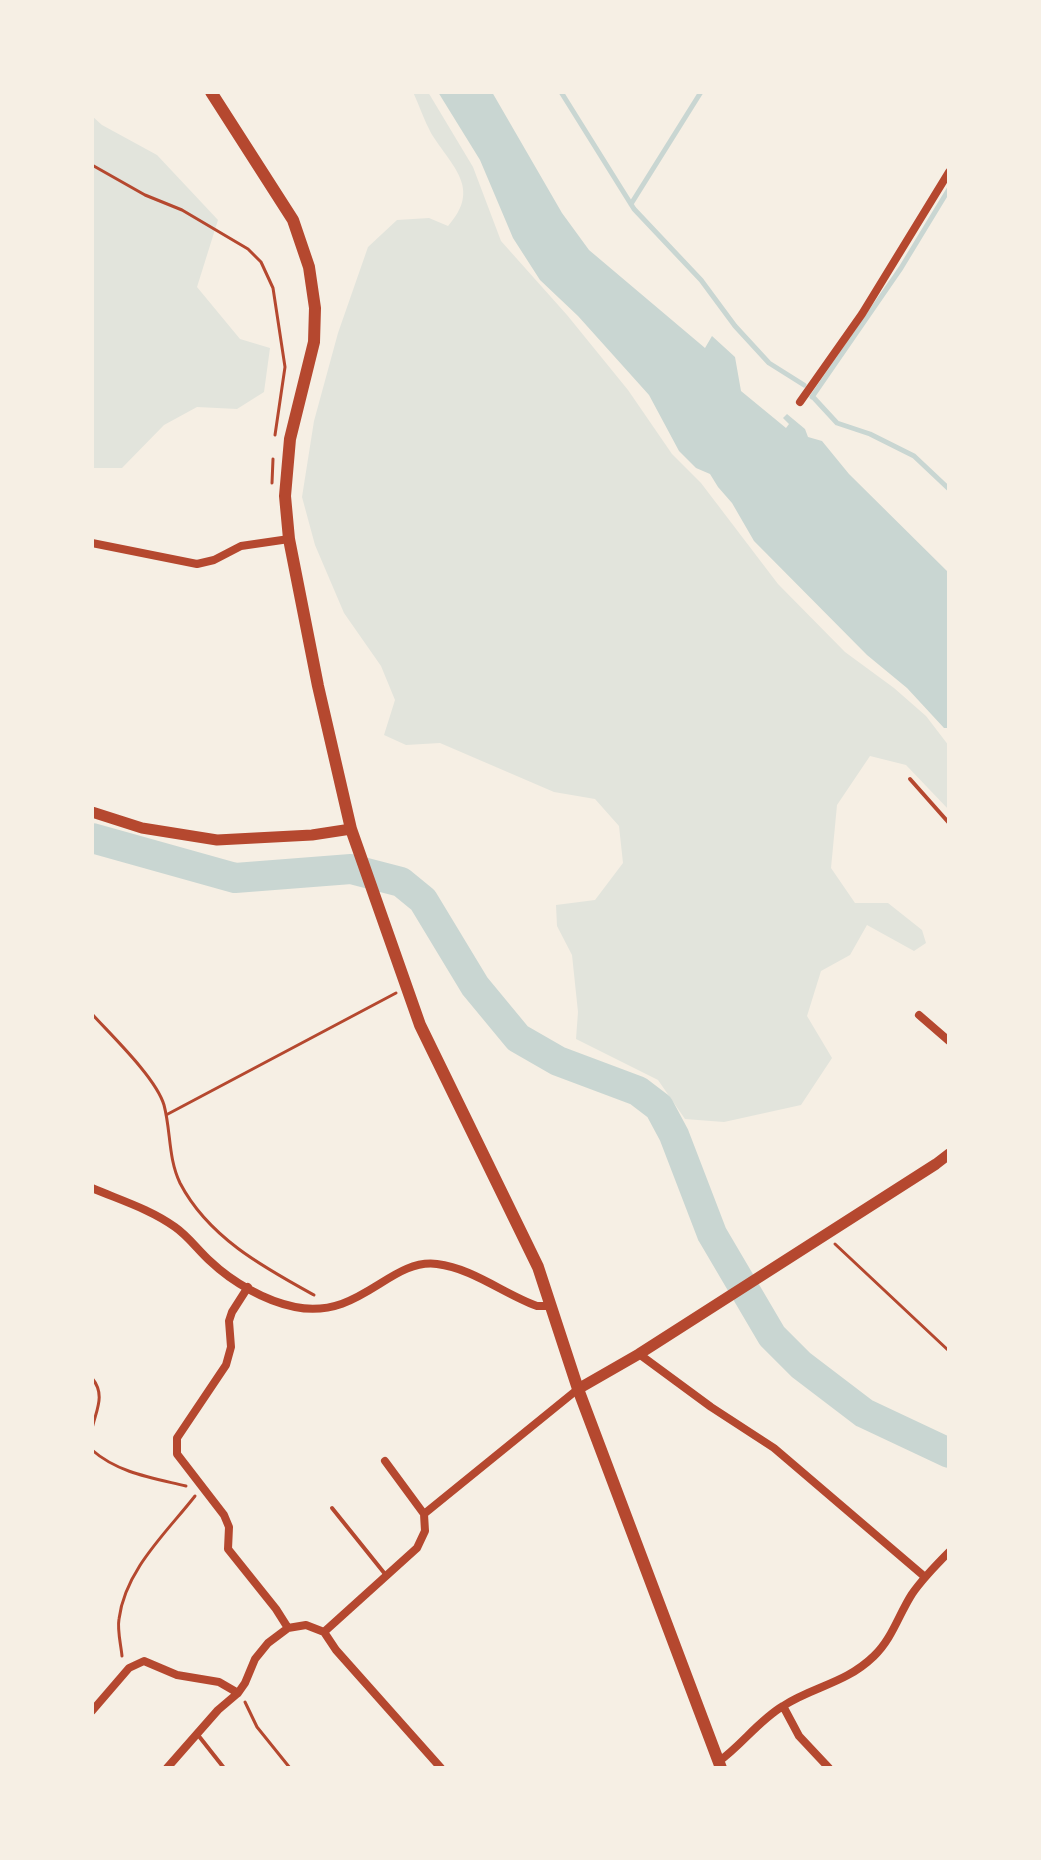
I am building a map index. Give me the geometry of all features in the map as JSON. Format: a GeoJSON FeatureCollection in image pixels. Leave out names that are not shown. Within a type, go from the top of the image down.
{"type":"FeatureCollection","features":[{"type":"Feature","properties":{"kind":"main road"},"geometry":{"type":"LineString","coordinates":[[211,92],[293,220],[309,267],[315,308],[314,342],[290,439],[285,496],[289,539],[318,686],[351,829],[420,1025],[538,1267],[578,1389],[720,1765]]}},
{"type":"Feature","properties":{"kind":"main road"},"geometry":{"type":"LineString","coordinates":[[92,812],[142,828],[217,840],[312,835],[351,829]]}},
{"type":"Feature","properties":{"kind":"main road"},"geometry":{"type":"LineString","coordinates":[[578,1389],[761,1277],[949,1154]]}},
{"type":"Feature","properties":{"kind":"street"},"geometry":{"type":"LineString","coordinates":[[800,402],[862,314],[949,172]]}},
{"type":"Feature","properties":{"kind":"street"},"geometry":{"type":"LineString","coordinates":[[92,543],[197,564],[214,560],[241,546],[289,539]]}},
{"type":"Feature","properties":{"kind":"street"},"geometry":{"type":"LineString","coordinates":[[919,1015],[949,1041]]}},
{"type":"Feature","properties":{"kind":"street"},"geometry":{"type":"LineString","coordinates":[[92,1188],[158,1216],[178,1230],[212,1263],[248,1287],[270,1300],[298,1308],[334,1308],[362,1297],[417,1264],[435,1263],[457,1268],[529,1303],[550,1306]]}},
{"type":"Feature","properties":{"kind":"street"},"geometry":{"type":"LineString","coordinates":[[248,1287],[229,1321],[231,1347],[226,1365],[177,1438],[177,1454],[224,1515],[229,1527],[228,1549],[288,1628]]}},
{"type":"Feature","properties":{"kind":"street"},"geometry":{"type":"LineString","coordinates":[[639,1354],[774,1448],[925,1577]]}},
{"type":"Feature","properties":{"kind":"street"},"geometry":{"type":"LineString","coordinates":[[424,1514],[578,1389]]}},
{"type":"Feature","properties":{"kind":"street"},"geometry":{"type":"LineString","coordinates":[[324,1632],[417,1548],[425,1531],[424,1514],[385,1461]]}},
{"type":"Feature","properties":{"kind":"street"},"geometry":{"type":"LineString","coordinates":[[720,1765],[765,1717],[797,1697],[834,1684],[877,1654],[925,1577],[949,1552]]}},
{"type":"Feature","properties":{"kind":"street"},"geometry":{"type":"LineString","coordinates":[[167,1768],[218,1710],[238,1693],[255,1659],[268,1643],[288,1628],[306,1625],[324,1632],[336,1650],[441,1768]]}},
{"type":"Feature","properties":{"kind":"street"},"geometry":{"type":"LineString","coordinates":[[92,1711],[129,1668],[144,1661],[177,1675],[219,1682],[238,1693]]}},
{"type":"Feature","properties":{"kind":"street"},"geometry":{"type":"LineString","coordinates":[[783,1706],[799,1736],[829,1768]]}},
{"type":"Feature","properties":{"kind":"lane"},"geometry":{"type":"LineString","coordinates":[[910,779],[949,823]]}},
{"type":"Feature","properties":{"kind":"lane"},"geometry":{"type":"LineString","coordinates":[[332,1508],[386,1576]]}},
{"type":"Feature","properties":{"kind":"lane"},"geometry":{"type":"LineString","coordinates":[[197,1734],[224,1768]]}},
{"type":"Feature","properties":{"kind":"path"},"geometry":{"type":"LineString","coordinates":[[92,165],[145,195],[182,210],[248,249],[261,262],[273,288],[285,367],[275,440]]}},
{"type":"Feature","properties":{"kind":"path"},"geometry":{"type":"LineString","coordinates":[[273,453],[270,480],[275,490],[285,496]]}},
{"type":"Feature","properties":{"kind":"path"},"geometry":{"type":"LineString","coordinates":[[166,1115],[407,989]]}},
{"type":"Feature","properties":{"kind":"path"},"geometry":{"type":"LineString","coordinates":[[92,1014],[125,1049],[157,1091],[166,1115],[171,1157],[181,1183],[210,1223],[241,1252],[334,1308]]}},
{"type":"Feature","properties":{"kind":"path"},"geometry":{"type":"LineString","coordinates":[[826,1235],[948,1347]]}},
{"type":"Feature","properties":{"kind":"path"},"geometry":{"type":"LineString","coordinates":[[92,1378],[101,1398],[92,1429]]}},
{"type":"Feature","properties":{"kind":"path"},"geometry":{"type":"LineString","coordinates":[[92,1450],[130,1473],[193,1487],[202,1486]]}},
{"type":"Feature","properties":{"kind":"path"},"geometry":{"type":"LineString","coordinates":[[129,1668],[122,1657],[119,1620],[128,1588],[143,1561],[202,1486]]}},
{"type":"Feature","properties":{"kind":"path"},"geometry":{"type":"LineString","coordinates":[[238,1693],[244,1698],[257,1727],[290,1768]]}},
{"type":"Feature","properties":{"kind":"shaded area"},"geometry":{"type":"Polygon","coordinates":[[[413,92],[428,92],[473,167],[501,241],[628,390],[672,454],[701,483],[778,584],[845,652],[926,716],[949,746],[949,810],[906,765],[870,756],[837,805],[831,868],[855,903],[888,903],[922,930],[926,943],[914,951],[867,925],[850,955],[821,971],[807,1016],[832,1058],[801,1105],[724,1122],[685,1119],[658,1080],[576,1039],[578,1012],[572,955],[557,926],[556,905],[595,900],[623,863],[619,826],[595,799],[554,792],[440,743],[406,745],[384,735],[395,700],[381,666],[344,613],[315,545],[302,497],[314,421],[338,333],[368,247],[397,220],[429,218],[448,226],[463,200],[463,189],[455,167],[431,133],[413,92]]]}},
{"type":"Feature","properties":{"kind":"shaded area"},"geometry":{"type":"Polygon","coordinates":[[[438,92],[492,92],[562,213],[589,250],[705,348],[712,336],[735,357],[741,391],[786,428],[789,424],[783,418],[787,414],[805,429],[808,437],[822,441],[849,474],[949,573],[949,728],[944,728],[907,688],[867,655],[754,541],[732,503],[710,474],[696,468],[679,451],[649,395],[578,316],[540,280],[513,238],[480,160],[438,92]]]}},
{"type":"Feature","properties":{"kind":"shaded area"},"geometry":{"type":"Polygon","coordinates":[[[92,116],[102,125],[157,155],[218,220],[197,287],[240,339],[270,348],[264,392],[237,409],[197,407],[164,425],[122,468],[92,468],[92,116]]]}},
{"type":"Feature","properties":{"kind":"waterway"},"geometry":{"type":"LineString","coordinates":[[561,92],[634,209],[701,280],[735,326],[769,363],[804,385]]}},
{"type":"Feature","properties":{"kind":"waterway"},"geometry":{"type":"LineString","coordinates":[[631,204],[701,92]]}},
{"type":"Feature","properties":{"kind":"waterway"},"geometry":{"type":"LineString","coordinates":[[812,397],[901,268],[949,189]]}},
{"type":"Feature","properties":{"kind":"waterway"},"geometry":{"type":"LineString","coordinates":[[813,397],[837,423],[870,434],[914,456],[949,489]]}},
{"type":"Feature","properties":{"kind":"waterway"},"geometry":{"type":"LineString","coordinates":[[92,838],[235,878],[351,869],[401,882],[423,900],[475,986],[518,1038],[558,1061],[638,1091],[659,1107],[674,1135],[712,1234],[772,1336],[801,1365],[864,1413],[949,1453]]}}]}
